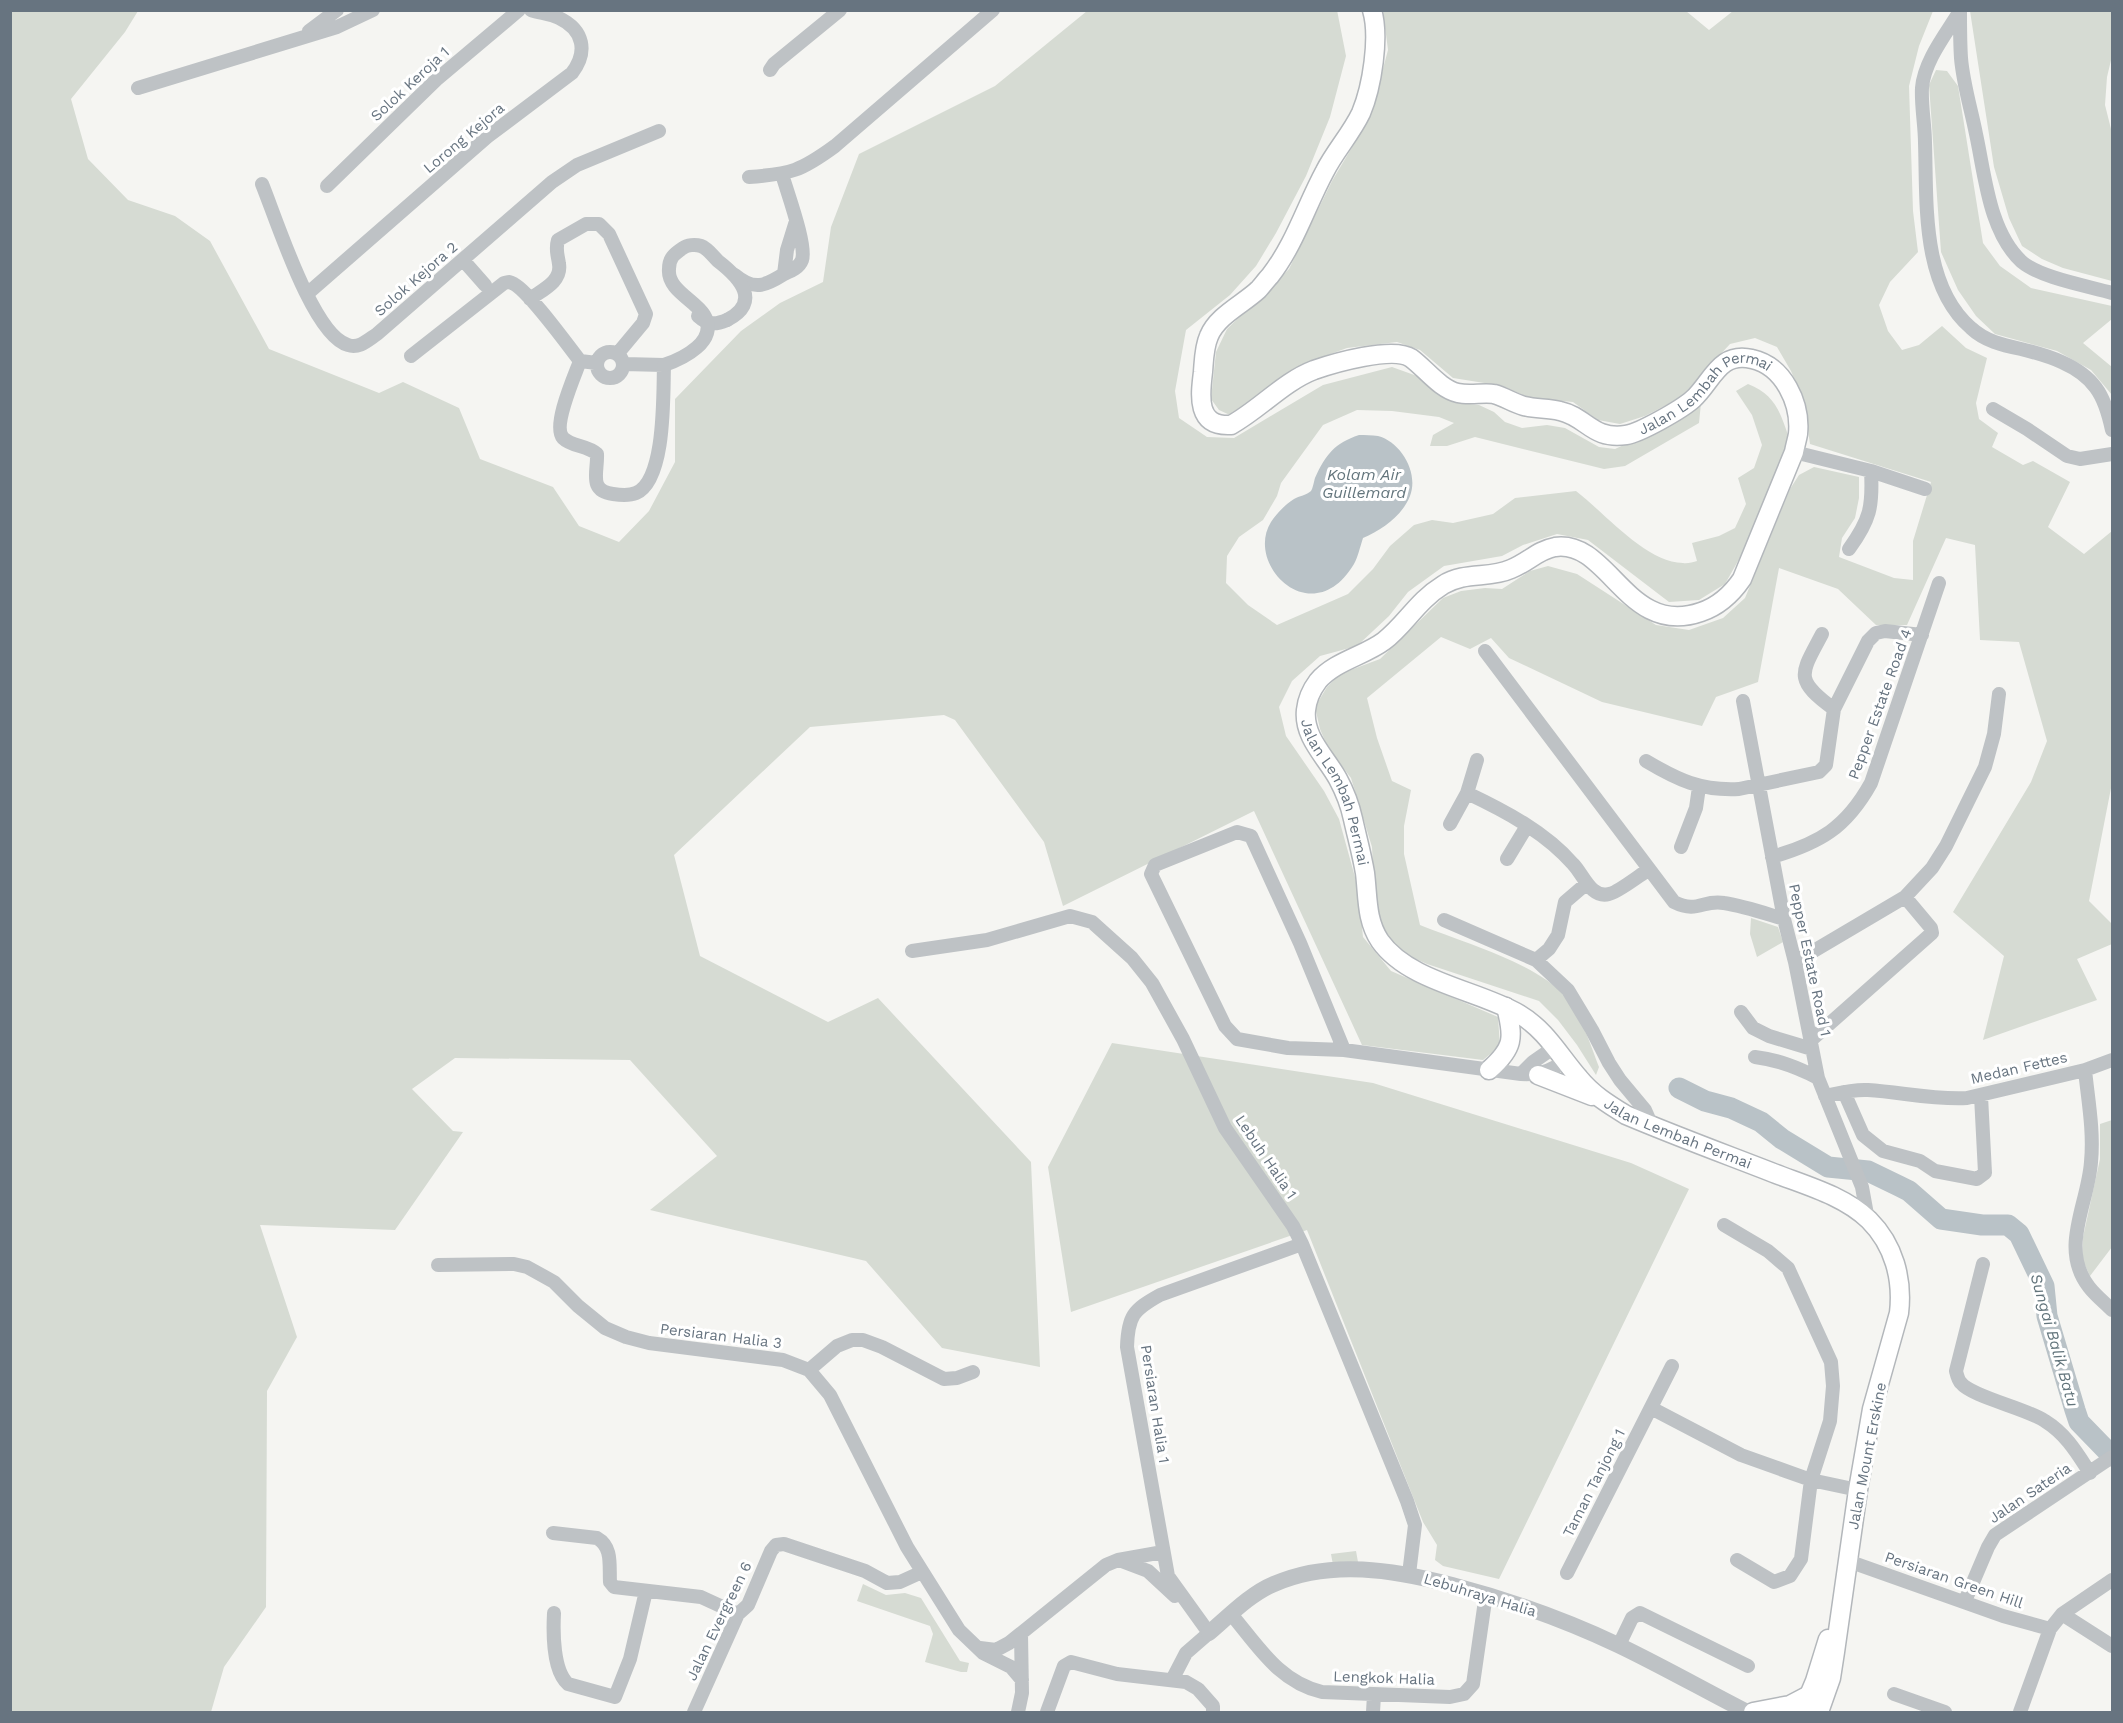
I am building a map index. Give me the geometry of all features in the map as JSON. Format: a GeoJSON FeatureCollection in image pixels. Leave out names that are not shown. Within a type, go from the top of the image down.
{"type":"FeatureCollection","features":[{"type":"Feature","properties":{"kind":"main road","name":"Jalan Lembah Permai"},"geometry":{"type":"LineString","coordinates":[[1372,10],[1376,24],[1375,47],[1372,74],[1361,112],[1325,170],[1289,248],[1258,289],[1227,314],[1209,334],[1200,397],[1201,406],[1212,421],[1221,425],[1231,425],[1288,384],[1313,370],[1372,355],[1392,353],[1410,358],[1444,386],[1458,393],[1494,394],[1520,405],[1560,411],[1598,433],[1614,436],[1629,435],[1691,402],[1713,373],[1726,362],[1751,358],[1777,372],[1787,384],[1798,418],[1798,434],[1794,452],[1742,579],[1729,596],[1707,610],[1690,616],[1674,618],[1658,615],[1640,603],[1581,552],[1568,547],[1556,547],[1544,550],[1513,569],[1497,574],[1464,576],[1442,585],[1416,606],[1384,641],[1318,680],[1310,695],[1305,718],[1316,747],[1336,777],[1350,806],[1364,870],[1368,913],[1374,931],[1391,953],[1413,969],[1506,1007],[1533,1023],[1561,1053],[1584,1083],[1602,1100],[1626,1115],[1829,1195],[1853,1207],[1868,1220]]}},
{"type":"Feature","properties":{"kind":"main road"},"geometry":{"type":"LineString","coordinates":[[1489,1070],[1500,1060],[1512,1038],[1506,1007]]}},
{"type":"Feature","properties":{"kind":"main road"},"geometry":{"type":"LineString","coordinates":[[1529,1074],[1602,1100]]}},
{"type":"Feature","properties":{"kind":"main road","name":"Jalan Mount Erskine"},"geometry":{"type":"LineString","coordinates":[[1820,1713],[1832,1669],[1872,1409],[1894,1335],[1901,1299],[1900,1278],[1892,1253],[1868,1220]]}},
{"type":"Feature","properties":{"kind":"main road","name":"Jalan Mount Erskine"},"geometry":{"type":"LineString","coordinates":[[1802,1713],[1811,1694],[1842,1595]]}},
{"type":"Feature","properties":{"kind":"main road"},"geometry":{"type":"LineString","coordinates":[[1753,1713],[1790,1705],[1811,1694]]}},
{"type":"Feature","properties":{"kind":"street"},"geometry":{"type":"LineString","coordinates":[[302,36],[336,10]]}},
{"type":"Feature","properties":{"kind":"street"},"geometry":{"type":"LineString","coordinates":[[138,88],[336,27],[373,10]]}},
{"type":"Feature","properties":{"kind":"street","name":"Solok Keroja 1"},"geometry":{"type":"LineString","coordinates":[[327,186],[436,80],[519,10]]}},
{"type":"Feature","properties":{"kind":"street","name":"Lorong Kejora"},"geometry":{"type":"LineString","coordinates":[[307,294],[488,137],[572,73],[580,63],[583,49],[578,36],[569,24],[558,17],[531,10]]}},
{"type":"Feature","properties":{"kind":"street"},"geometry":{"type":"LineString","coordinates":[[749,177],[799,170],[835,146],[993,10]]}},
{"type":"Feature","properties":{"kind":"street"},"geometry":{"type":"LineString","coordinates":[[1960,11],[1961,59],[1966,87],[1989,193],[2002,235],[2012,251],[2024,263],[2040,273],[2112,293]]}},
{"type":"Feature","properties":{"kind":"street"},"geometry":{"type":"LineString","coordinates":[[1960,11],[1929,64],[1922,87],[1928,227],[1934,265],[1944,291],[1956,311],[1971,328],[1991,342],[2035,352],[2080,373],[2096,387],[2104,402],[2112,430]]}},
{"type":"Feature","properties":{"kind":"street"},"geometry":{"type":"LineString","coordinates":[[770,70],[834,12]]}},
{"type":"Feature","properties":{"kind":"street","name":"Solok Kejora 2"},"geometry":{"type":"LineString","coordinates":[[262,184],[307,294],[323,323],[335,338],[348,345],[360,346],[377,334],[552,182],[577,165],[659,131]]}},
{"type":"Feature","properties":{"kind":"street"},"geometry":{"type":"LineString","coordinates":[[530,299],[557,279],[560,272],[555,248],[558,240],[586,224],[599,224],[609,234],[646,314],[621,359],[618,375],[610,378],[599,372],[597,363],[604,352],[609,351],[621,359],[664,365],[681,359],[693,351],[707,333],[707,323],[704,315],[672,284],[668,274],[669,260],[676,252],[687,245],[701,246],[739,279],[744,288],[746,300],[739,314],[727,320],[709,323],[701,318],[667,276],[669,259],[679,249],[684,245],[699,245],[745,283],[753,285],[767,283],[795,269],[801,263],[804,251],[782,174]]}},
{"type":"Feature","properties":{"kind":"street"},"geometry":{"type":"LineString","coordinates":[[463,260],[485,285]]}},
{"type":"Feature","properties":{"kind":"street"},"geometry":{"type":"LineString","coordinates":[[411,356],[504,283],[514,284],[530,299],[580,361],[597,363]]}},
{"type":"Feature","properties":{"kind":"street"},"geometry":{"type":"LineString","coordinates":[[580,361],[560,418],[559,431],[568,442],[591,449],[597,454],[597,488],[603,493],[621,495],[635,494],[644,488],[651,475],[662,439],[664,365]]}},
{"type":"Feature","properties":{"kind":"street"},"geometry":{"type":"LineString","coordinates":[[1993,409],[2067,456],[2080,459],[2112,454]]}},
{"type":"Feature","properties":{"kind":"street"},"geometry":{"type":"LineString","coordinates":[[1794,452],[1871,471],[1925,489]]}},
{"type":"Feature","properties":{"kind":"street"},"geometry":{"type":"LineString","coordinates":[[1849,549],[1864,528],[1867,518],[1872,498],[1871,471]]}},
{"type":"Feature","properties":{"kind":"street","name":"Pepper Estate Road 4"},"geometry":{"type":"LineString","coordinates":[[1772,857],[1821,839],[1860,803],[1871,783],[1939,583]]}},
{"type":"Feature","properties":{"kind":"street"},"geometry":{"type":"LineString","coordinates":[[1646,761],[1666,773],[1699,787],[1726,790],[1819,772],[1826,765],[1834,709],[1868,641],[1876,633],[1885,631],[1922,635]]}},
{"type":"Feature","properties":{"kind":"street"},"geometry":{"type":"LineString","coordinates":[[1822,634],[1804,668],[1804,679],[1810,689],[1834,709]]}},
{"type":"Feature","properties":{"kind":"street"},"geometry":{"type":"LineString","coordinates":[[1485,651],[1674,902],[1692,908],[1711,902],[1723,902],[1784,919]]}},
{"type":"Feature","properties":{"kind":"street"},"geometry":{"type":"LineString","coordinates":[[1795,962],[1905,897],[1932,868],[1946,846],[1985,767],[1994,734],[1999,694]]}},
{"type":"Feature","properties":{"kind":"street","name":"Pepper Estate Road 1"},"geometry":{"type":"LineString","coordinates":[[1743,701],[1784,919],[1818,1078],[1863,1187],[1868,1220]]}},
{"type":"Feature","properties":{"kind":"street"},"geometry":{"type":"LineString","coordinates":[[1450,824],[1467,793],[1477,760]]}},
{"type":"Feature","properties":{"kind":"street"},"geometry":{"type":"LineString","coordinates":[[1681,847],[1696,808],[1699,787]]}},
{"type":"Feature","properties":{"kind":"street"},"geometry":{"type":"LineString","coordinates":[[1467,793],[1527,826],[1554,844],[1574,864],[1586,884],[1598,893],[1609,895],[1648,870]]}},
{"type":"Feature","properties":{"kind":"street"},"geometry":{"type":"LineString","coordinates":[[1507,859],[1527,826]]}},
{"type":"Feature","properties":{"kind":"street"},"geometry":{"type":"LineString","coordinates":[[1344,1050],[1300,943],[1251,836],[1237,831],[1155,865],[1151,874],[1225,1026],[1237,1039],[1288,1048],[1344,1050],[1529,1074],[1550,1071],[1561,1053]]}},
{"type":"Feature","properties":{"kind":"street"},"geometry":{"type":"LineString","coordinates":[[1536,960],[1549,949],[1558,935],[1565,902],[1586,884]]}},
{"type":"Feature","properties":{"kind":"street"},"geometry":{"type":"LineString","coordinates":[[1741,1012],[1753,1028],[1769,1036],[1811,1045],[1932,933],[1931,928],[1905,897]]}},
{"type":"Feature","properties":{"kind":"street","name":"Lebuh Halia 1"},"geometry":{"type":"LineString","coordinates":[[912,951],[987,940],[1070,916],[1092,922],[1132,958],[1152,983],[1183,1039],[1225,1128],[1293,1226],[1302,1244],[1415,1525],[1409,1574]]}},
{"type":"Feature","properties":{"kind":"street"},"geometry":{"type":"LineString","coordinates":[[1444,920],[1536,960],[1568,990],[1609,1063],[1645,1110],[1652,1126]]}},
{"type":"Feature","properties":{"kind":"street"},"geometry":{"type":"LineString","coordinates":[[1755,1057],[1773,1059],[1792,1065],[1818,1078]]}},
{"type":"Feature","properties":{"kind":"street","name":"Medan Fettes"},"geometry":{"type":"LineString","coordinates":[[1825,1096],[1866,1090],[1952,1099],[1981,1096],[2085,1070],[2112,1060]]}},
{"type":"Feature","properties":{"kind":"street"},"geometry":{"type":"LineString","coordinates":[[2085,1070],[2092,1146],[2091,1166],[2074,1248],[2076,1262],[2090,1288],[2112,1310]]}},
{"type":"Feature","properties":{"kind":"street"},"geometry":{"type":"LineString","coordinates":[[1844,1092],[1863,1135],[1883,1151],[1920,1161],[1935,1171],[1977,1179],[1985,1173],[1981,1096]]}},
{"type":"Feature","properties":{"kind":"street"},"geometry":{"type":"LineString","coordinates":[[1724,1225],[1768,1251],[1788,1268],[1831,1362],[1833,1386],[1830,1421],[1811,1480],[1802,1558],[1790,1576],[1774,1582],[1737,1560]]}},
{"type":"Feature","properties":{"kind":"street","name":"Persiaran Halia 1"},"geometry":{"type":"LineString","coordinates":[[1209,1633],[1168,1576],[1127,1347],[1127,1325],[1145,1303],[1160,1295],[1302,1244]]}},
{"type":"Feature","properties":{"kind":"street","name":"Persiaran Halia 3"},"geometry":{"type":"LineString","coordinates":[[438,1265],[514,1264],[526,1267],[554,1282],[605,1328],[626,1337],[649,1343],[783,1360],[808,1370],[830,1395],[922,1572],[959,1630],[972,1645]]}},
{"type":"Feature","properties":{"kind":"street"},"geometry":{"type":"LineString","coordinates":[[1983,1264],[1956,1371],[1960,1382],[1969,1390],[2044,1419],[2072,1444],[2101,1465]]}},
{"type":"Feature","properties":{"kind":"street"},"geometry":{"type":"LineString","coordinates":[[808,1370],[837,1346],[852,1340],[863,1340],[882,1347],[944,1379],[957,1378],[973,1372]]}},
{"type":"Feature","properties":{"kind":"street","name":"Taman Tanjong 1"},"geometry":{"type":"LineString","coordinates":[[1567,1573],[1672,1366]]}},
{"type":"Feature","properties":{"kind":"street"},"geometry":{"type":"LineString","coordinates":[[1651,1408],[1741,1455],[1811,1480],[1858,1490]]}},
{"type":"Feature","properties":{"kind":"street","name":"Jalan Sateria"},"geometry":{"type":"LineString","coordinates":[[1965,1601],[1988,1546],[1995,1535],[2101,1465]]}},
{"type":"Feature","properties":{"kind":"street"},"geometry":{"type":"LineString","coordinates":[[554,1533],[597,1538],[603,1541],[609,1553],[612,1585],[701,1597],[738,1614]]}},
{"type":"Feature","properties":{"kind":"street","name":"Jalan Evergreen 6"},"geometry":{"type":"LineString","coordinates":[[694,1713],[738,1614],[748,1605],[771,1551],[776,1545],[784,1544],[865,1571],[887,1583],[900,1582],[922,1572]]}},
{"type":"Feature","properties":{"kind":"street"},"geometry":{"type":"LineString","coordinates":[[972,1645],[996,1650],[1021,1634],[1099,1569],[1118,1560],[1163,1552]]}},
{"type":"Feature","properties":{"kind":"street"},"geometry":{"type":"LineString","coordinates":[[1118,1560],[1148,1571],[1167,1590],[1187,1604]]}},
{"type":"Feature","properties":{"kind":"street","name":"Persiaran Green Hill"},"geometry":{"type":"LineString","coordinates":[[1848,1561],[2003,1616],[2050,1629]]}},
{"type":"Feature","properties":{"kind":"street","name":"Lebuhraya Halia"},"geometry":{"type":"LineString","coordinates":[[1209,1633],[1272,1584],[1311,1573],[1353,1569],[1409,1574],[1486,1594],[1553,1618],[1618,1645],[1747,1713]]}},
{"type":"Feature","properties":{"kind":"street"},"geometry":{"type":"LineString","coordinates":[[2020,1713],[2050,1629],[2062,1614],[2112,1580]]}},
{"type":"Feature","properties":{"kind":"street"},"geometry":{"type":"LineString","coordinates":[[554,1613],[559,1674],[563,1680],[568,1684],[615,1697],[630,1659],[646,1591]]}},
{"type":"Feature","properties":{"kind":"street","name":"Lengkok Halia"},"geometry":{"type":"LineString","coordinates":[[1231,1614],[1279,1670],[1296,1684],[1322,1692],[1450,1697],[1469,1690],[1475,1678],[1486,1594]]}},
{"type":"Feature","properties":{"kind":"street"},"geometry":{"type":"LineString","coordinates":[[1618,1645],[1632,1618],[1640,1613],[1748,1666]]}},
{"type":"Feature","properties":{"kind":"street"},"geometry":{"type":"LineString","coordinates":[[2062,1614],[2112,1646]]}},
{"type":"Feature","properties":{"kind":"street"},"geometry":{"type":"LineString","coordinates":[[1172,1680],[1186,1653],[1209,1633]]}},
{"type":"Feature","properties":{"kind":"street"},"geometry":{"type":"LineString","coordinates":[[1018,1713],[1022,1680],[1021,1634]]}},
{"type":"Feature","properties":{"kind":"street"},"geometry":{"type":"LineString","coordinates":[[972,1645],[1011,1667],[1022,1680]]}},
{"type":"Feature","properties":{"kind":"street"},"geometry":{"type":"LineString","coordinates":[[1047,1713],[1064,1666],[1071,1662],[1117,1674],[1186,1682],[1198,1689],[1213,1706],[1213,1713]]}},
{"type":"Feature","properties":{"kind":"street"},"geometry":{"type":"LineString","coordinates":[[1894,1694],[1945,1713]]}},
{"type":"Feature","properties":{"kind":"street"},"geometry":{"type":"LineString","coordinates":[[1373,1713],[1374,1695]]}},
{"type":"Feature","properties":{"kind":"shaded area"},"geometry":{"type":"Polygon","coordinates":[[[1337,10],[1346,56],[1330,117],[1306,176],[1256,266],[1230,295],[1186,330],[1175,391],[1179,418],[1207,437],[1234,438],[1323,385],[1392,367],[1417,376],[1443,397],[1459,403],[1479,405],[1494,412],[1505,422],[1522,428],[1547,425],[1565,428],[1599,447],[1615,449],[1682,418],[1701,403],[1699,423],[1625,466],[1604,469],[1475,437],[1447,446],[1430,446],[1433,435],[1454,423],[1439,417],[1392,411],[1357,410],[1323,425],[1281,483],[1277,496],[1263,520],[1239,537],[1227,556],[1226,583],[1248,605],[1277,625],[1348,594],[1373,569],[1390,546],[1414,525],[1432,520],[1453,523],[1493,514],[1515,498],[1576,491],[1640,546],[1669,561],[1688,563],[1697,561],[1692,543],[1719,536],[1735,528],[1746,504],[1738,478],[1754,468],[1762,445],[1752,415],[1736,391],[1748,384],[1765,393],[1779,412],[1789,438],[1742,554],[1725,584],[1699,600],[1669,602],[1588,540],[1557,534],[1523,545],[1502,556],[1444,566],[1408,592],[1389,616],[1357,646],[1320,656],[1292,681],[1279,707],[1286,736],[1324,791],[1339,819],[1358,888],[1363,937],[1391,971],[1498,1017],[1500,1046],[1483,1060],[1362,1045],[1254,811],[1063,906],[1044,842],[955,720],[944,715],[810,727],[674,855],[700,956],[828,1022],[878,998],[1031,1162],[1040,1367],[942,1348],[866,1261],[650,1210],[717,1156],[630,1060],[455,1058],[412,1089],[453,1131],[463,1132],[395,1230],[260,1225],[297,1337],[267,1391],[266,1607],[224,1667],[211,1712],[11,1712],[11,11],[138,11],[125,32],[71,99],[88,159],[128,200],[175,216],[210,241],[269,349],[379,393],[403,382],[459,408],[480,459],[553,487],[579,526],[619,542],[649,511],[675,462],[675,399],[741,331],[780,303],[823,282],[831,227],[859,154],[995,86],[1087,11],[1337,10]]]}},
{"type":"Feature","properties":{"kind":"shaded area"},"geometry":{"type":"Polygon","coordinates":[[[1383,11],[1686,11],[1709,30],[1733,11],[1933,11],[1919,46],[1909,86],[1913,211],[1918,252],[1890,282],[1879,305],[1888,331],[1902,350],[1919,345],[1942,326],[1966,348],[1987,358],[1976,403],[1979,419],[1998,433],[1992,447],[2023,465],[2033,461],[2070,482],[2048,527],[2084,554],[2112,531],[2112,783],[2089,901],[2112,924],[2112,944],[2077,959],[2097,1000],[1983,1040],[2004,956],[1953,912],[2031,782],[2047,741],[2019,642],[1980,640],[1975,545],[1946,538],[1907,625],[1876,625],[1838,589],[1779,568],[1758,682],[1716,697],[1702,726],[1602,702],[1509,658],[1491,638],[1470,649],[1441,637],[1367,698],[1377,738],[1392,781],[1411,790],[1404,826],[1404,854],[1420,925],[1497,954],[1536,973],[1552,984],[1565,996],[1581,1021],[1599,1067],[1596,1075],[1558,1020],[1539,1001],[1427,964],[1396,950],[1380,920],[1374,888],[1372,847],[1351,778],[1328,748],[1320,729],[1315,707],[1327,687],[1340,674],[1380,659],[1443,598],[1461,591],[1485,588],[1502,589],[1530,571],[1548,566],[1577,574],[1656,625],[1689,630],[1723,618],[1745,598],[1790,489],[1799,475],[1814,467],[1859,477],[1859,498],[1855,518],[1842,538],[1839,557],[1894,578],[1913,580],[1913,541],[1931,482],[1810,444],[1804,402],[1791,371],[1777,347],[1755,338],[1730,344],[1680,398],[1645,416],[1620,424],[1598,420],[1573,402],[1529,398],[1503,386],[1453,378],[1420,350],[1397,342],[1347,348],[1301,365],[1232,416],[1219,410],[1211,399],[1216,352],[1227,329],[1289,269],[1332,181],[1370,117],[1388,50],[1383,11]]]}},
{"type":"Feature","properties":{"kind":"shaded area"},"geometry":{"type":"Polygon","coordinates":[[[1970,11],[2112,11],[2112,56],[2107,77],[2105,105],[2112,133],[2112,281],[2063,268],[2042,259],[2022,246],[2009,218],[1994,167],[1970,11]]]}},
{"type":"Feature","properties":{"kind":"shaded area"},"geometry":{"type":"Polygon","coordinates":[[[1936,70],[1947,71],[1958,86],[1983,243],[2000,266],[2031,288],[2112,306],[2112,319],[2083,343],[2112,367],[2112,395],[2091,370],[2057,351],[1995,334],[1976,316],[1958,290],[1941,252],[1929,85],[1936,70]]]}},
{"type":"Feature","properties":{"kind":"shaded area"},"geometry":{"type":"Polygon","coordinates":[[[1751,918],[1778,927],[1783,942],[1757,957],[1750,934],[1751,918]]]}},
{"type":"Feature","properties":{"kind":"shaded area"},"geometry":{"type":"Polygon","coordinates":[[[1112,1043],[1373,1083],[1631,1163],[1689,1189],[1499,1579],[1443,1566],[1435,1560],[1437,1545],[1423,1522],[1307,1230],[1071,1312],[1048,1167],[1112,1043]]]}},
{"type":"Feature","properties":{"kind":"shaded area"},"geometry":{"type":"Polygon","coordinates":[[[2112,1120],[2112,1247],[2090,1276],[2082,1259],[2083,1237],[2100,1159],[2100,1124],[2112,1120]]]}},
{"type":"Feature","properties":{"kind":"shaded area"},"geometry":{"type":"Polygon","coordinates":[[[1356,1551],[1358,1562],[1333,1565],[1331,1554],[1356,1551]]]}},
{"type":"Feature","properties":{"kind":"shaded area"},"geometry":{"type":"Polygon","coordinates":[[[863,1584],[886,1595],[905,1593],[921,1598],[960,1661],[969,1663],[967,1672],[925,1662],[933,1634],[930,1626],[857,1601],[863,1584]]]}},
{"type":"Feature","properties":{"kind":"water","name":"Kolam Air Guillemard"},"geometry":{"type":"Polygon","coordinates":[[[1359,435],[1386,439],[1401,452],[1410,468],[1412,487],[1410,496],[1402,510],[1391,522],[1363,538],[1354,564],[1338,584],[1320,593],[1303,592],[1287,585],[1275,572],[1267,556],[1265,539],[1271,522],[1288,503],[1311,491],[1327,456],[1337,446],[1359,435]]]}},
{"type":"Feature","properties":{"kind":"waterway","name":"Sungai Balik Batu"},"geometry":{"type":"LineString","coordinates":[[1679,1088],[1705,1101],[1731,1108],[1761,1122],[1782,1139],[1828,1167],[1868,1171],[1899,1186],[1909,1191],[1941,1219],[1982,1225],[2008,1225],[2019,1234],[2044,1286],[2047,1316],[2079,1422],[2112,1456]]}}]}
